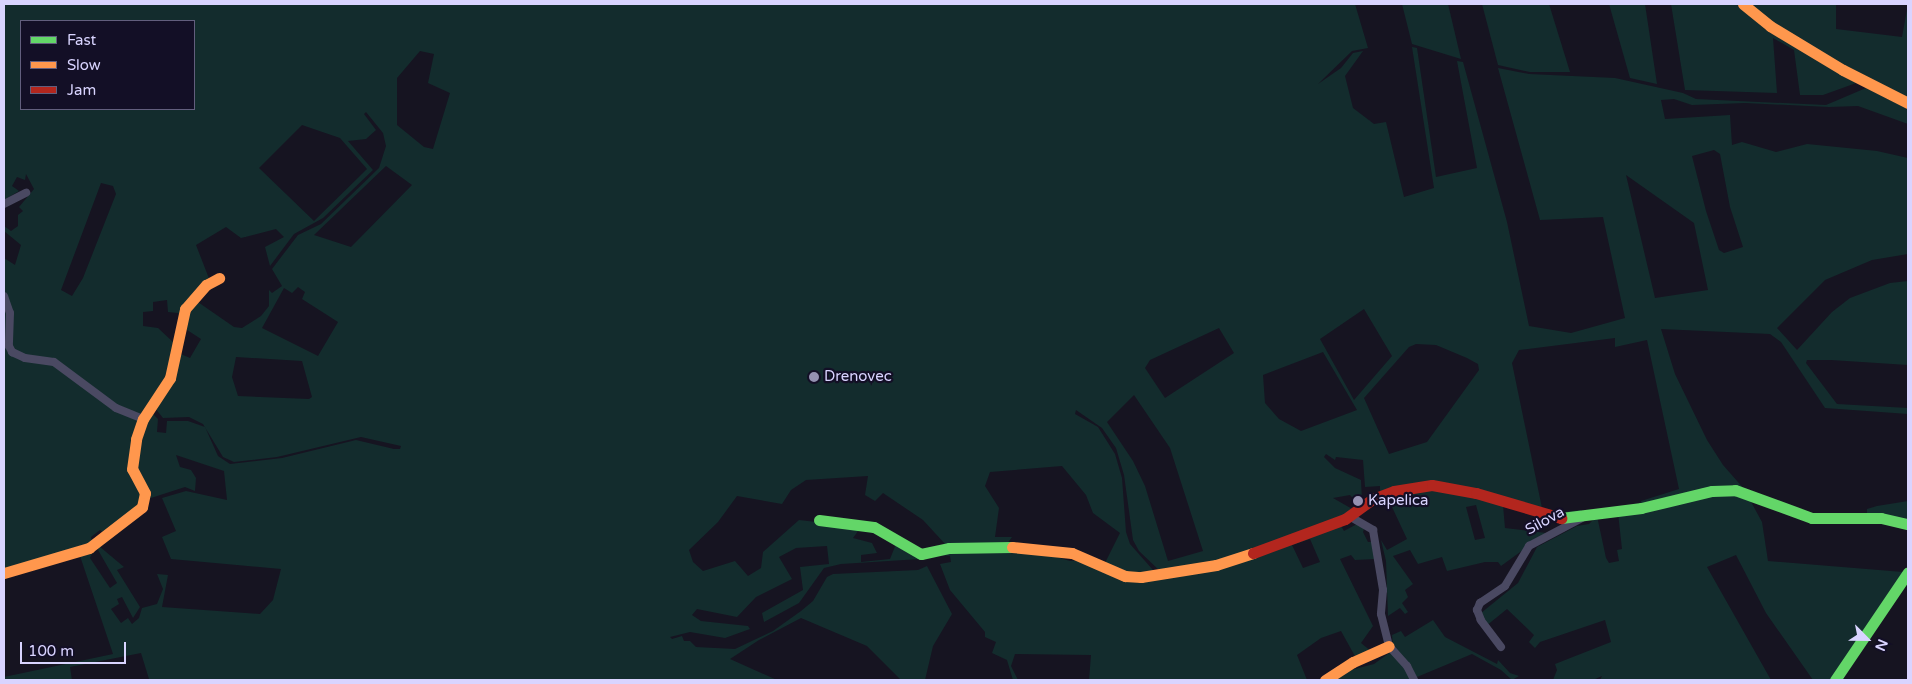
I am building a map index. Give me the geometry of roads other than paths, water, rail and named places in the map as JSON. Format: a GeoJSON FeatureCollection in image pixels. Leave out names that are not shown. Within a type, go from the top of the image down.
{"type":"FeatureCollection","features":[{"type":"Feature","properties":{"kind":"street"},"geometry":{"type":"LineString","coordinates":[[1743,4],[1770,26],[1842,70],[1908,102]]}},
{"type":"Feature","properties":{"kind":"street"},"geometry":{"type":"LineString","coordinates":[[4,204],[26,193]]}},
{"type":"Feature","properties":{"kind":"street"},"geometry":{"type":"LineString","coordinates":[[4,573],[89,548],[142,508],[146,498],[134,475],[132,458],[143,419],[170,378],[185,309],[206,286],[219,278]]}},
{"type":"Feature","properties":{"kind":"street"},"geometry":{"type":"LineString","coordinates":[[4,296],[10,313],[9,346],[12,352],[24,358],[54,362],[116,408],[143,419]]}},
{"type":"Feature","properties":{"kind":"street"},"geometry":{"type":"LineString","coordinates":[[819,520],[874,527],[922,554],[948,548],[987,550],[1026,546],[1072,553],[1125,576],[1141,578],[1216,565],[1349,516],[1373,498],[1394,491],[1432,485],[1476,493],[1558,518],[1584,517],[1641,508],[1712,491],[1735,490],[1812,518],[1881,518],[1908,524]]}},
{"type":"Feature","properties":{"kind":"street"},"geometry":{"type":"LineString","coordinates":[[1349,516],[1373,530],[1383,590],[1381,614],[1389,646],[1407,666],[1414,680]]}},
{"type":"Feature","properties":{"kind":"street","name":"Silova"},"geometry":{"type":"LineString","coordinates":[[1502,647],[1481,620],[1477,610],[1480,603],[1505,586],[1529,546],[1584,517]]}},
{"type":"Feature","properties":{"kind":"street"},"geometry":{"type":"LineString","coordinates":[[1835,680],[1908,572]]}},
{"type":"Feature","properties":{"kind":"street"},"geometry":{"type":"LineString","coordinates":[[1325,680],[1353,662],[1389,646]]}},
{"type":"Feature","properties":{"kind":"place","name":"Drenovec"},"geometry":{"type":"Point","coordinates":[814,377]}},
{"type":"Feature","properties":{"kind":"place","name":"Kapelica"},"geometry":{"type":"Point","coordinates":[1358,501]}}]}
